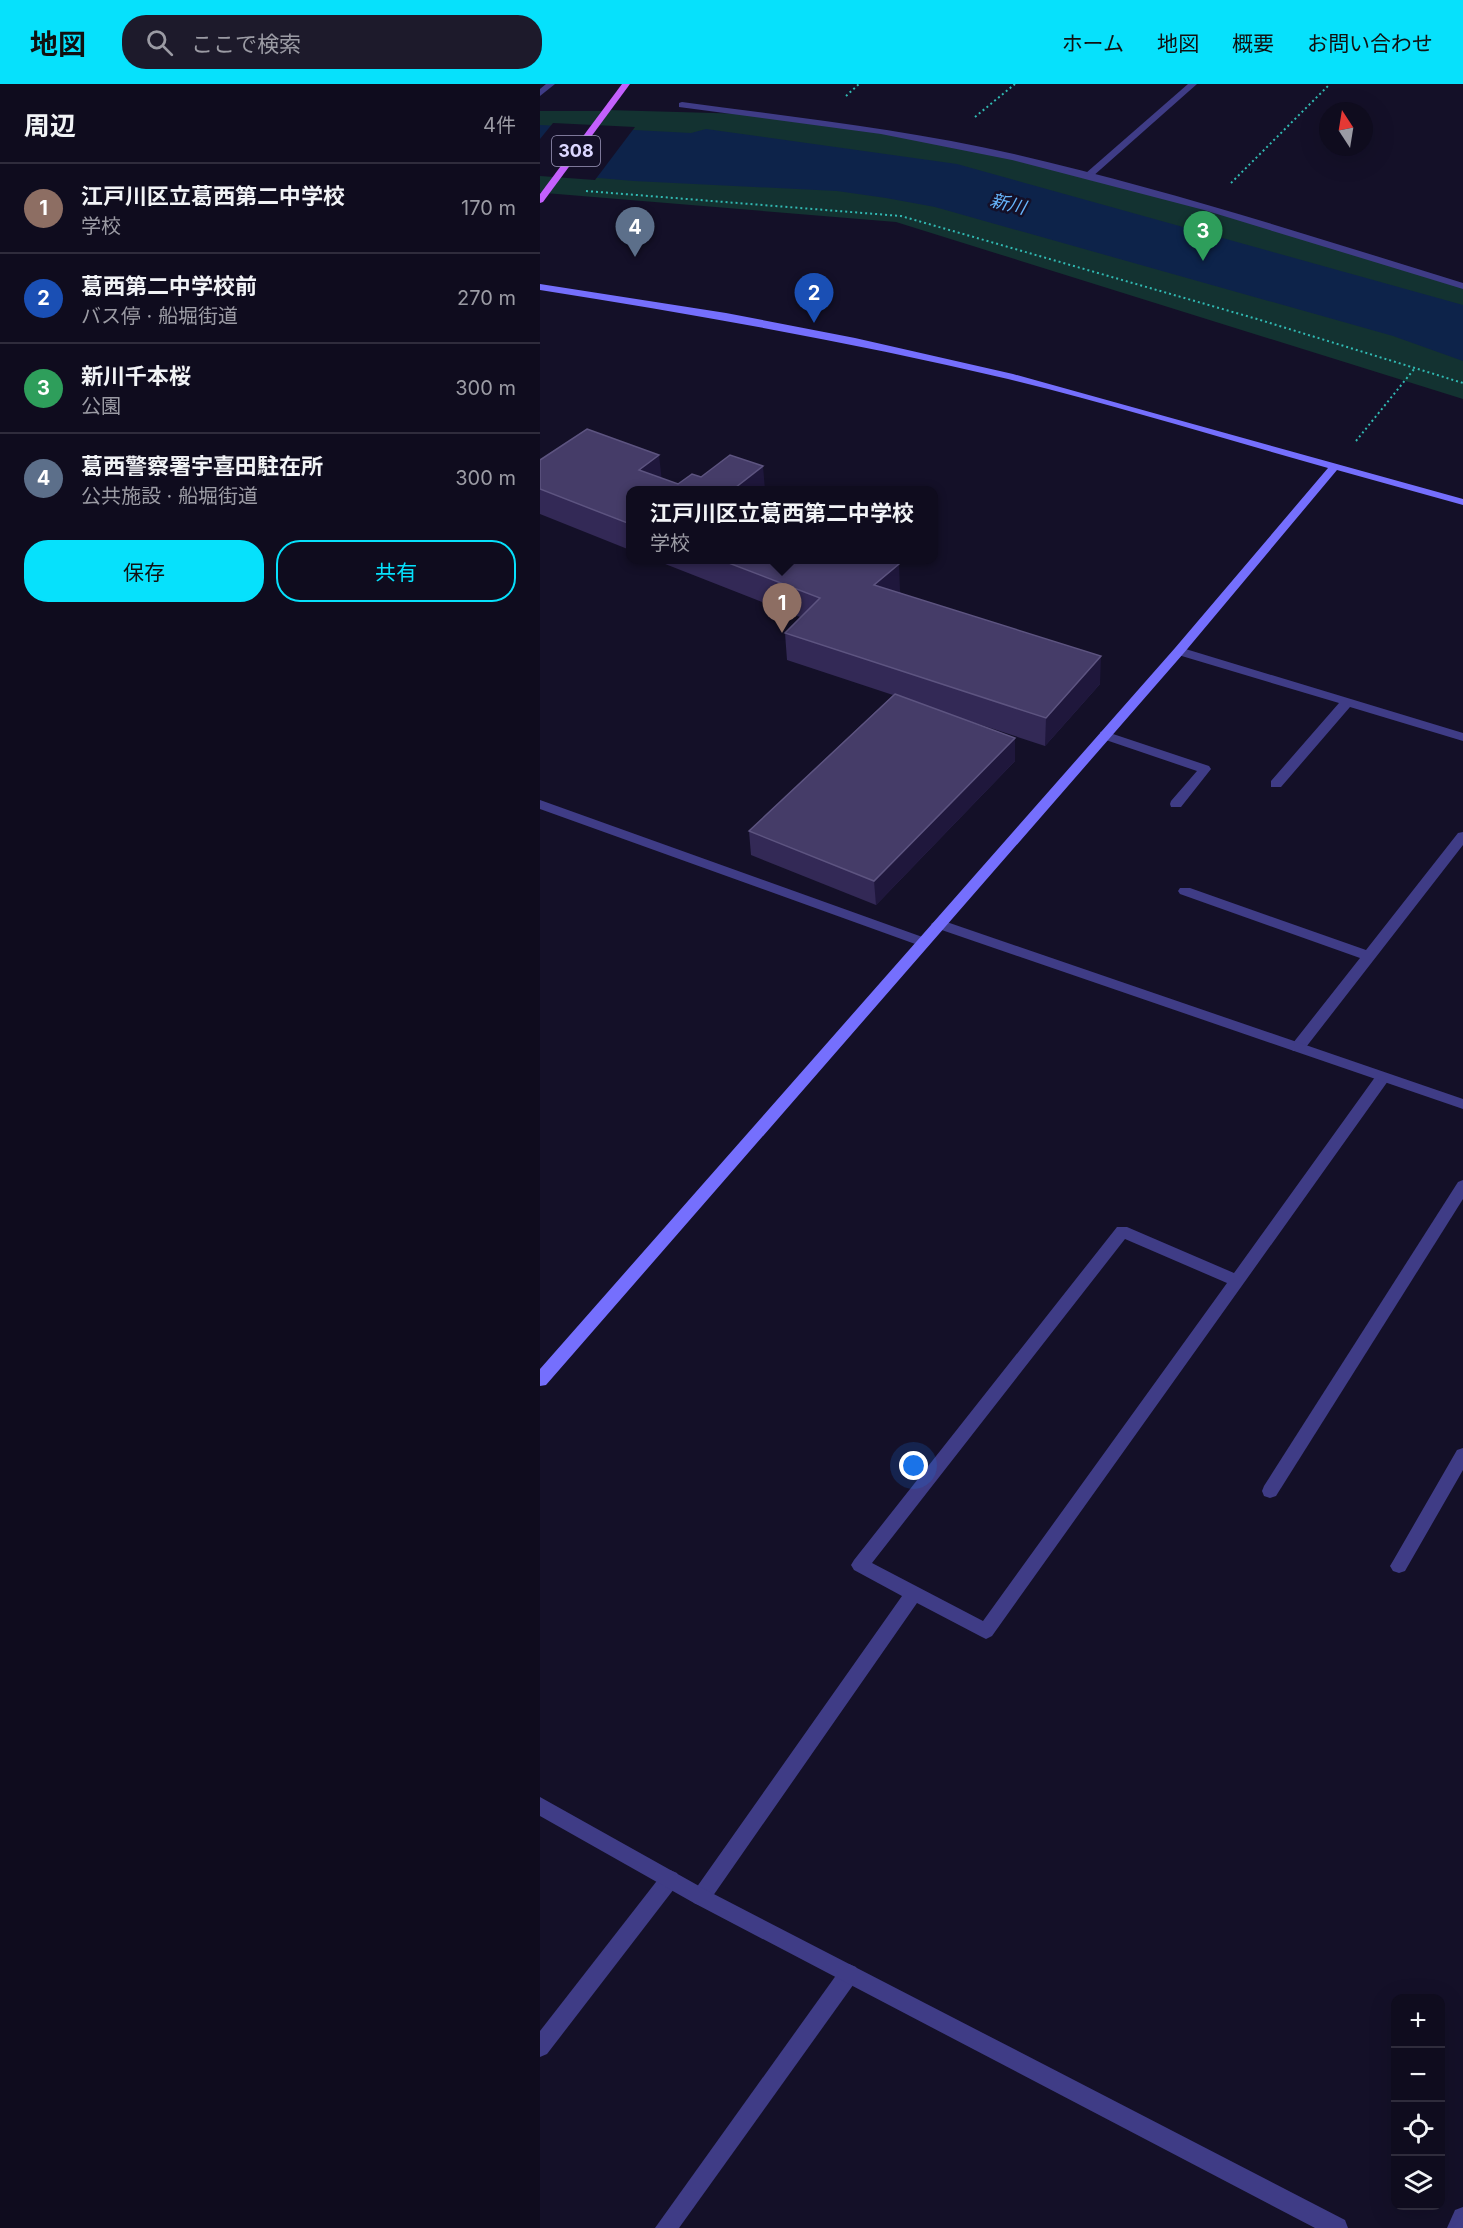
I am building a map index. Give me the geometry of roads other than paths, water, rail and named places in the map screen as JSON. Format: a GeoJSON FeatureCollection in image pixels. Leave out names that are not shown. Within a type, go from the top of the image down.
{"type":"FeatureCollection","features":[{"type":"Feature","properties":{"kind":"main road","name":"308"},"geometry":{"type":"LineString","coordinates":[[543,196],[626,84]]}},
{"type":"Feature","properties":{"kind":"street"},"geometry":{"type":"LineString","coordinates":[[540,93],[551,84]]}},
{"type":"Feature","properties":{"kind":"street"},"geometry":{"type":"LineString","coordinates":[[1089,175],[1193,84]]}},
{"type":"Feature","properties":{"kind":"street"},"geometry":{"type":"LineString","coordinates":[[682,105],[818,122],[944,142],[1089,175],[1463,286]]}},
{"type":"Feature","properties":{"kind":"street"},"geometry":{"type":"LineString","coordinates":[[540,287],[726,316],[878,346],[1013,377],[1265,445],[1334,467],[1395,481],[1463,502]]}},
{"type":"Feature","properties":{"kind":"street"},"geometry":{"type":"LineString","coordinates":[[540,1380],[1179,651],[1334,467]]}},
{"type":"Feature","properties":{"kind":"street"},"geometry":{"type":"LineString","coordinates":[[1179,651],[1463,737]]}},
{"type":"Feature","properties":{"kind":"street"},"geometry":{"type":"LineString","coordinates":[[1276,784],[1347,702]]}},
{"type":"Feature","properties":{"kind":"street"},"geometry":{"type":"LineString","coordinates":[[1104,735],[1205,769],[1176,804]]}},
{"type":"Feature","properties":{"kind":"street"},"geometry":{"type":"LineString","coordinates":[[540,804],[923,942]]}},
{"type":"Feature","properties":{"kind":"street"},"geometry":{"type":"LineString","coordinates":[[1298,1047],[1463,836]]}},
{"type":"Feature","properties":{"kind":"street"},"geometry":{"type":"LineString","coordinates":[[1185,891],[1368,956]]}},
{"type":"Feature","properties":{"kind":"street"},"geometry":{"type":"LineString","coordinates":[[938,924],[1463,1104]]}},
{"type":"Feature","properties":{"kind":"street"},"geometry":{"type":"LineString","coordinates":[[1238,1281],[1122,1231],[860,1565],[913,1595],[986,1631],[1238,1281],[1383,1077]]}},
{"type":"Feature","properties":{"kind":"street"},"geometry":{"type":"LineString","coordinates":[[1270,1491],[1463,1186]]}},
{"type":"Feature","properties":{"kind":"street"},"geometry":{"type":"LineString","coordinates":[[1399,1566],[1463,1455]]}},
{"type":"Feature","properties":{"kind":"street"},"geometry":{"type":"LineString","coordinates":[[701,1897],[913,1595]]}},
{"type":"Feature","properties":{"kind":"street"},"geometry":{"type":"LineString","coordinates":[[540,1806],[701,1897],[1337,2228]]}},
{"type":"Feature","properties":{"kind":"street"},"geometry":{"type":"LineString","coordinates":[[540,2048],[670,1879]]}},
{"type":"Feature","properties":{"kind":"street"},"geometry":{"type":"LineString","coordinates":[[666,2228],[849,1974]]}},
{"type":"Feature","properties":{"kind":"street"},"geometry":{"type":"LineString","coordinates":[[1458,2228],[1463,2218]]}},
{"type":"Feature","properties":{"kind":"water","name":"新川"},"geometry":{"type":"Polygon","coordinates":[[[540,125],[691,133],[706,129],[957,164],[1463,305],[1463,361],[1393,336],[935,207],[837,191],[634,181],[540,173],[540,125]]]}},
{"type":"Feature","properties":{"kind":"place","name":"葛西警察署宇喜田駐在所"},"geometry":{"type":"Point","coordinates":[635,257]}},
{"type":"Feature","properties":{"kind":"place","name":"新川千本桜"},"geometry":{"type":"Point","coordinates":[1203,261]}},
{"type":"Feature","properties":{"kind":"place","name":"葛西第二中学校前"},"geometry":{"type":"Point","coordinates":[814,323]}},
{"type":"Feature","properties":{"kind":"place","name":"江戸川区立葛西第二中学校"},"geometry":{"type":"Point","coordinates":[782,633]}}]}
